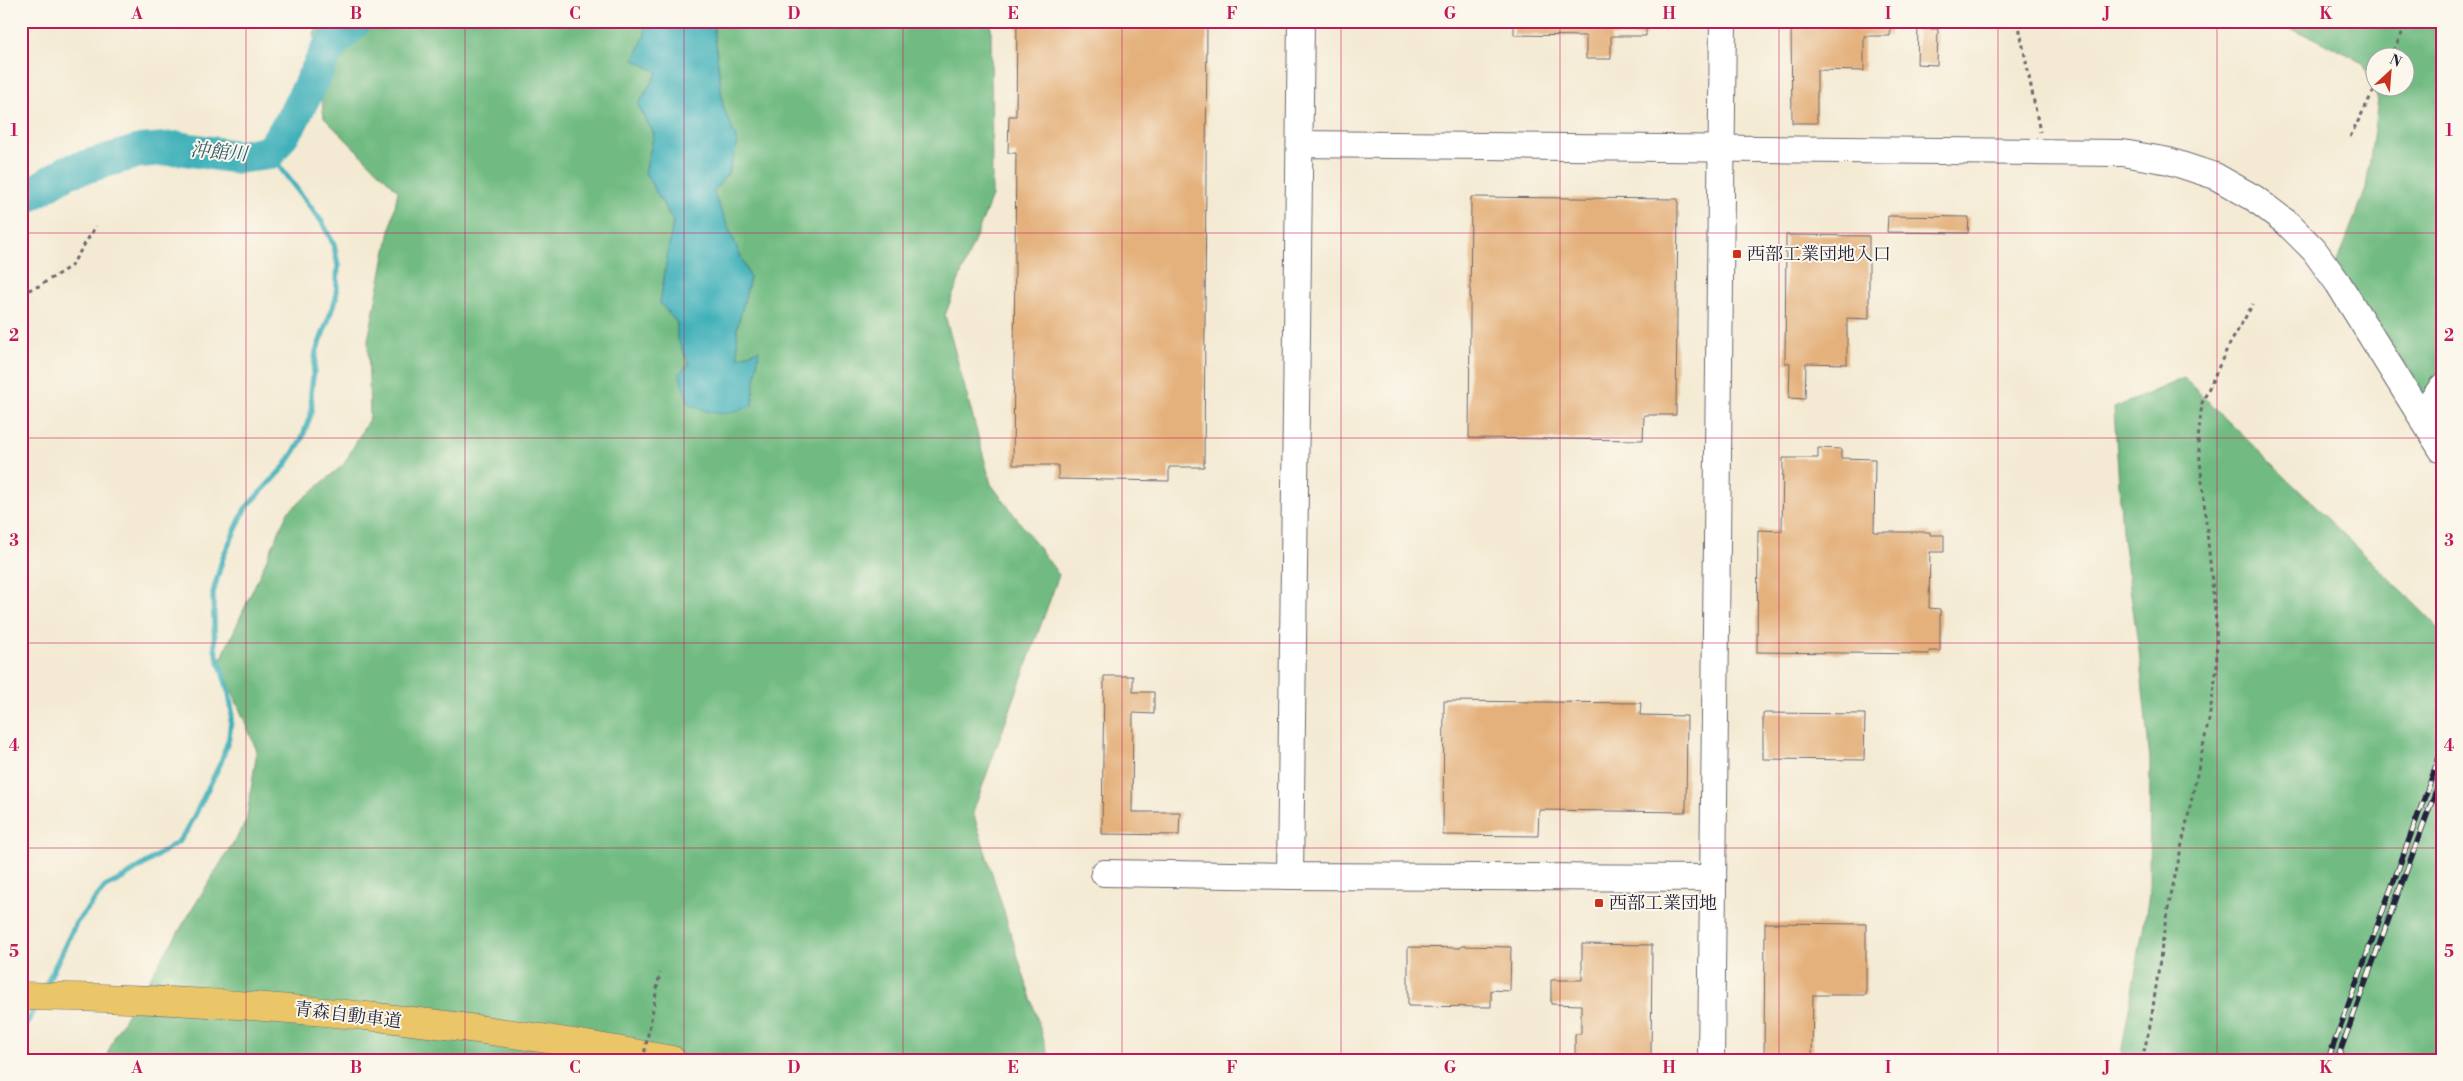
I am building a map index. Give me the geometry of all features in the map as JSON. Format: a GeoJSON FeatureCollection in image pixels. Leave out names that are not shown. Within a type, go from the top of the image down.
{"type":"FeatureCollection","features":[{"type":"Feature","properties":{"kind":"highway","name":"青森自動車道"},"geometry":{"type":"LineString","coordinates":[[21,996],[130,998],[297,1009],[562,1039],[672,1060]]}},
{"type":"Feature","properties":{"kind":"street"},"geometry":{"type":"LineString","coordinates":[[1290,876],[1301,144],[1301,21]]}},
{"type":"Feature","properties":{"kind":"street"},"geometry":{"type":"LineString","coordinates":[[1710,1060],[1723,21]]}},
{"type":"Feature","properties":{"kind":"street"},"geometry":{"type":"LineString","coordinates":[[1301,144],[2123,153],[2169,161],[2214,176],[2254,198],[2287,223],[2314,250],[2338,284],[2442,450]]}},
{"type":"Feature","properties":{"kind":"street"},"geometry":{"type":"LineString","coordinates":[[2421,416],[2442,388]]}},
{"type":"Feature","properties":{"kind":"street"},"geometry":{"type":"LineString","coordinates":[[1104,873],[1712,878]]}},
{"type":"Feature","properties":{"kind":"path"},"geometry":{"type":"LineString","coordinates":[[2018,21],[2044,152]]}},
{"type":"Feature","properties":{"kind":"path"},"geometry":{"type":"LineString","coordinates":[[2395,48],[2408,21]]}},
{"type":"Feature","properties":{"kind":"path"},"geometry":{"type":"LineString","coordinates":[[2350,137],[2370,98]]}},
{"type":"Feature","properties":{"kind":"path"},"geometry":{"type":"LineString","coordinates":[[21,293],[39,286],[71,266],[96,226]]}},
{"type":"Feature","properties":{"kind":"path"},"geometry":{"type":"LineString","coordinates":[[2142,1060],[2151,1021],[2166,918],[2209,719],[2217,667],[2216,623],[2198,440],[2202,403],[2227,349],[2253,304]]}},
{"type":"Feature","properties":{"kind":"path"},"geometry":{"type":"LineString","coordinates":[[643,1060],[660,973]]}},
{"type":"Feature","properties":{"kind":"green space"},"geometry":{"type":"Polygon","coordinates":[[[323,21],[644,21],[645,35],[635,59],[658,72],[638,105],[654,134],[645,173],[673,221],[660,303],[677,323],[677,338],[690,364],[689,404],[758,350],[738,358],[737,328],[750,278],[713,192],[728,173],[738,143],[723,107],[713,21],[991,21],[992,196],[945,315],[991,484],[1059,575],[973,812],[1050,1060],[105,1060],[116,1033],[246,822],[257,751],[220,662],[288,512],[344,464],[370,417],[368,340],[398,191],[324,118],[314,32],[323,21]]]}},
{"type":"Feature","properties":{"kind":"green space"},"geometry":{"type":"Polygon","coordinates":[[[2265,21],[2442,21],[2442,449],[2336,264],[2366,189],[2377,98],[2416,98],[2416,48],[2366,48],[2366,70],[2363,62],[2310,36],[2265,21]]]}},
{"type":"Feature","properties":{"kind":"green space"},"geometry":{"type":"Polygon","coordinates":[[[2184,378],[2442,632],[2442,1060],[2120,1060],[2149,895],[2150,760],[2139,651],[2122,531],[2114,408],[2184,378]]]}},
{"type":"Feature","properties":{"kind":"water"},"geometry":{"type":"Polygon","coordinates":[[[644,21],[713,21],[723,107],[738,143],[728,173],[713,192],[750,278],[737,328],[738,358],[759,350],[752,406],[734,412],[714,413],[689,404],[679,373],[689,364],[677,338],[677,323],[660,303],[673,221],[645,173],[654,134],[638,105],[658,72],[634,60],[645,35],[644,21]]]}},
{"type":"Feature","properties":{"kind":"building"},"geometry":{"type":"Polygon","coordinates":[[[1017,21],[1207,21],[1204,467],[1169,467],[1169,481],[1058,479],[1058,465],[1013,465],[1016,153],[1008,153],[1009,116],[1016,116],[1017,21]]]}},
{"type":"Feature","properties":{"kind":"building"},"geometry":{"type":"Polygon","coordinates":[[[1514,21],[1646,21],[1646,36],[1611,36],[1611,59],[1586,59],[1586,36],[1514,35],[1514,21]]]}},
{"type":"Feature","properties":{"kind":"building"},"geometry":{"type":"Polygon","coordinates":[[[1791,21],[1891,21],[1890,36],[1864,36],[1864,71],[1817,70],[1817,123],[1792,123],[1791,21]]]}},
{"type":"Feature","properties":{"kind":"building"},"geometry":{"type":"Polygon","coordinates":[[[1918,29],[1938,29],[1937,65],[1917,64],[1918,29]]]}},
{"type":"Feature","properties":{"kind":"building"},"geometry":{"type":"Polygon","coordinates":[[[1471,197],[1678,199],[1676,415],[1644,415],[1643,440],[1469,438],[1471,197]]]}},
{"type":"Feature","properties":{"kind":"building"},"geometry":{"type":"Polygon","coordinates":[[[1888,216],[1969,217],[1968,233],[1887,232],[1888,216]]]}},
{"type":"Feature","properties":{"kind":"building"},"geometry":{"type":"Polygon","coordinates":[[[1786,235],[1869,236],[1869,319],[1847,318],[1847,364],[1806,363],[1805,399],[1789,398],[1790,363],[1785,363],[1786,235]]]}},
{"type":"Feature","properties":{"kind":"building"},"geometry":{"type":"Polygon","coordinates":[[[1818,448],[1841,449],[1841,458],[1875,459],[1874,532],[1930,532],[1930,535],[1944,535],[1944,552],[1930,552],[1929,608],[1940,609],[1940,651],[1929,651],[1929,654],[1757,652],[1758,530],[1782,531],[1783,458],[1818,458],[1818,448]]]}},
{"type":"Feature","properties":{"kind":"building"},"geometry":{"type":"Polygon","coordinates":[[[1104,676],[1133,676],[1133,692],[1154,692],[1154,714],[1133,713],[1132,812],[1180,812],[1179,835],[1102,834],[1104,676]]]}},
{"type":"Feature","properties":{"kind":"building"},"geometry":{"type":"Polygon","coordinates":[[[1444,701],[1641,703],[1640,715],[1687,716],[1686,812],[1539,810],[1538,836],[1443,835],[1444,701]]]}},
{"type":"Feature","properties":{"kind":"building"},"geometry":{"type":"Polygon","coordinates":[[[1763,713],[1865,714],[1864,760],[1763,759],[1763,713]]]}},
{"type":"Feature","properties":{"kind":"building"},"geometry":{"type":"Polygon","coordinates":[[[1765,923],[1866,924],[1866,995],[1813,995],[1812,1060],[1764,1060],[1765,923]]]}},
{"type":"Feature","properties":{"kind":"building"},"geometry":{"type":"Polygon","coordinates":[[[1582,944],[1652,945],[1651,1060],[1575,1060],[1575,1034],[1581,1034],[1581,1005],[1551,1004],[1551,980],[1582,980],[1582,944]]]}},
{"type":"Feature","properties":{"kind":"building"},"geometry":{"type":"Polygon","coordinates":[[[1461,946],[1511,947],[1510,991],[1491,990],[1491,1007],[1408,1006],[1408,947],[1461,948],[1461,946]]]}},
{"type":"Feature","properties":{"kind":"waterway","name":"沖館川"},"geometry":{"type":"LineString","coordinates":[[21,200],[67,172],[140,151],[178,148],[237,157],[269,153],[290,124],[329,47],[355,21]]}},
{"type":"Feature","properties":{"kind":"waterway"},"geometry":{"type":"LineString","coordinates":[[44,989],[76,923],[105,887],[123,878],[178,842],[188,829],[221,762],[229,738],[232,712],[229,693],[215,649],[213,593],[223,557],[245,509],[285,466],[301,441],[312,411],[311,393],[316,352],[336,299],[338,266],[334,245],[322,222],[269,153]]}},
{"type":"Feature","properties":{"kind":"waterway"},"geometry":{"type":"LineString","coordinates":[[21,1036],[36,1004]]}},
{"type":"Feature","properties":{"kind":"railway"},"geometry":{"type":"LineString","coordinates":[[2328,1060],[2442,750]]}},
{"type":"Feature","properties":{"kind":"railway"},"geometry":{"type":"LineString","coordinates":[[2337,1060],[2442,774]]}},
{"type":"Feature","properties":{"kind":"place","name":"西部工業団地入口"},"geometry":{"type":"Point","coordinates":[1737,254]}},
{"type":"Feature","properties":{"kind":"place","name":"西部工業団地"},"geometry":{"type":"Point","coordinates":[1599,903]}}]}
